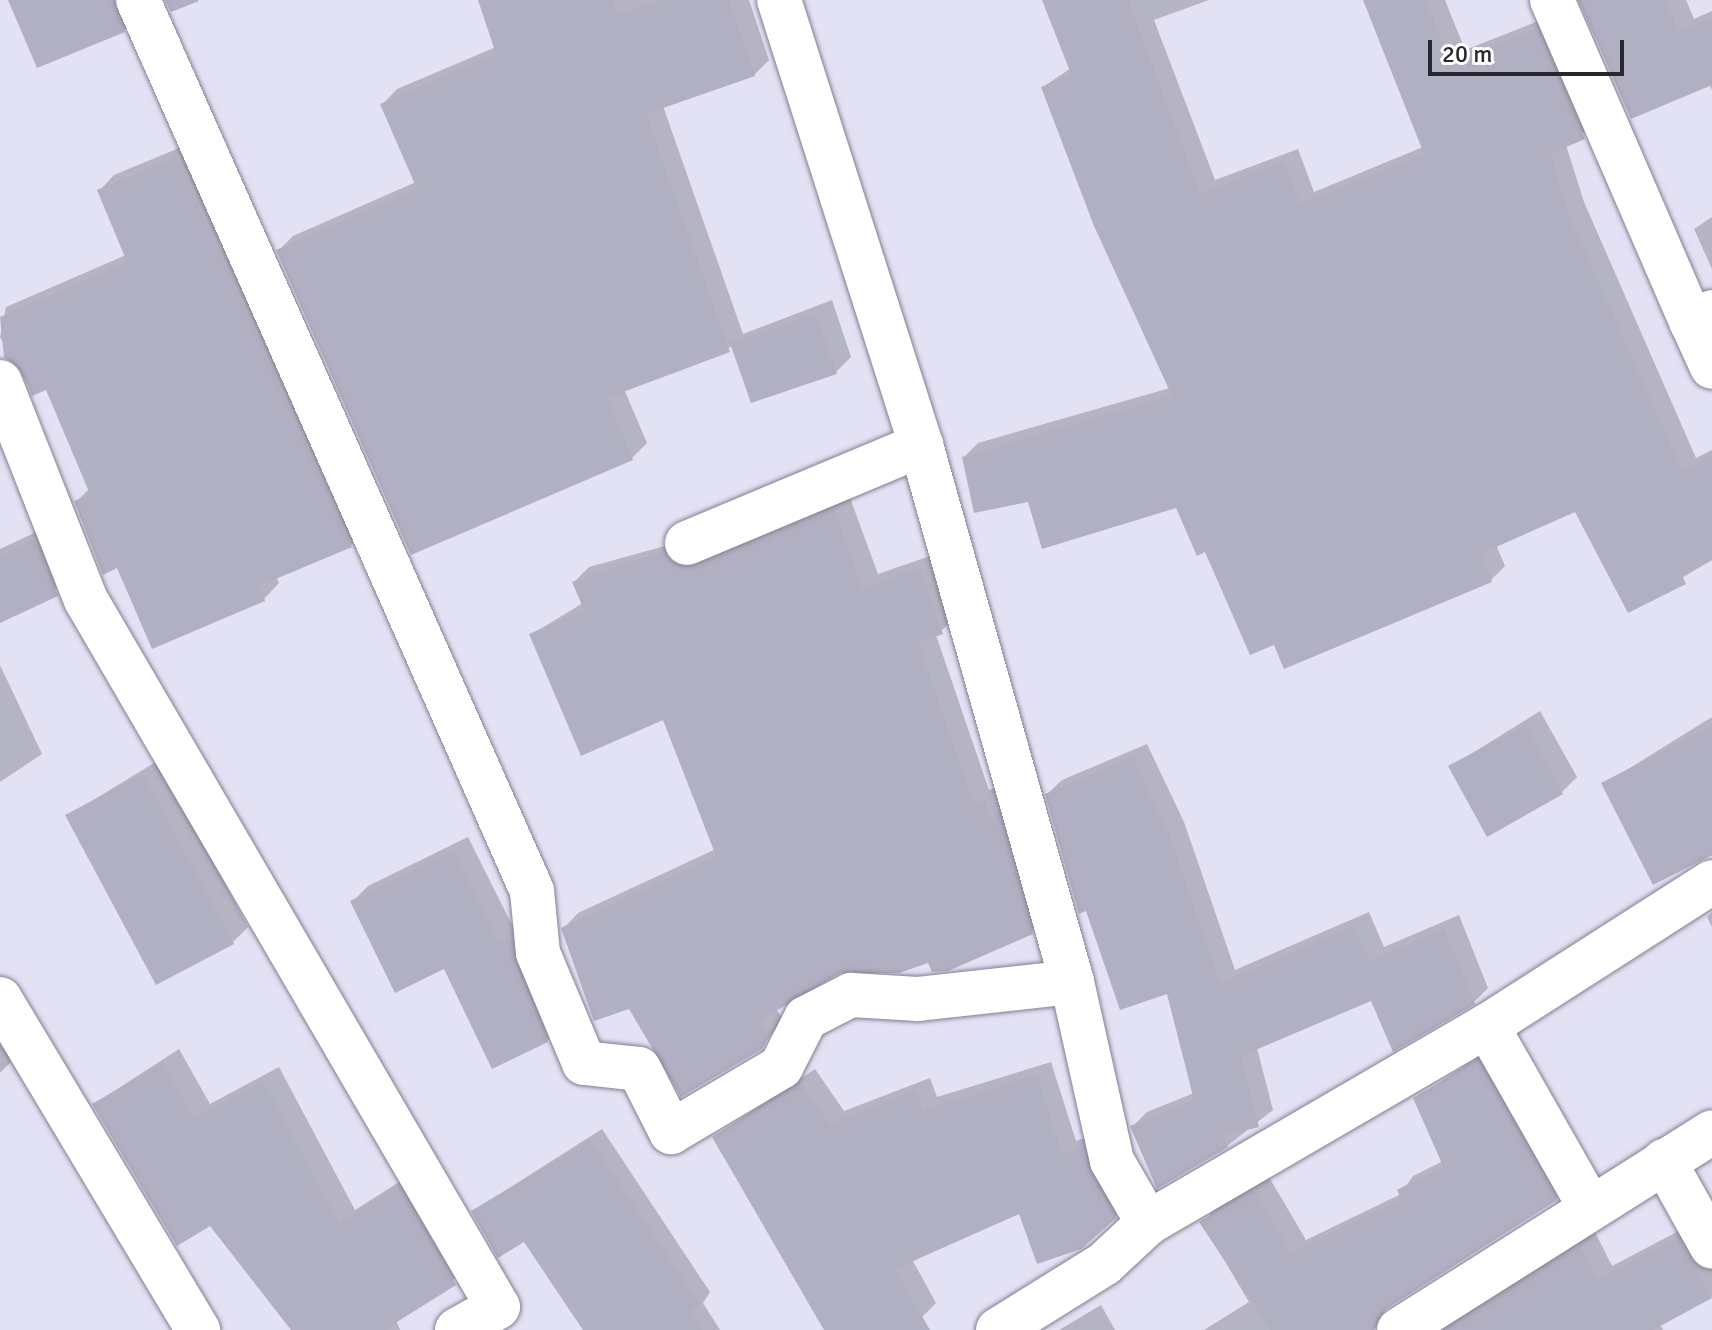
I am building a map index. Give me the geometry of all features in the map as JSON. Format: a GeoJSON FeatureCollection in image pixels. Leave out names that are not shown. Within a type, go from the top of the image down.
{"type":"FeatureCollection","features":[{"type":"Feature","properties":{"kind":"street"},"geometry":{"type":"LineString","coordinates":[[138,0],[532,891],[538,953],[584,1063],[639,1069],[671,1132],[781,1067],[806,1018],[851,995],[918,999],[1072,982]]}},
{"type":"Feature","properties":{"kind":"street"},"geometry":{"type":"LineString","coordinates":[[779,0],[921,445],[1072,982],[1112,1161],[1148,1223]]}},
{"type":"Feature","properties":{"kind":"street"},"geometry":{"type":"LineString","coordinates":[[1552,0],[1702,317],[1712,367]]}},
{"type":"Feature","properties":{"kind":"street"},"geometry":{"type":"LineString","coordinates":[[0,382],[86,600],[498,1307],[457,1330]]}},
{"type":"Feature","properties":{"kind":"street"},"geometry":{"type":"LineString","coordinates":[[687,543],[921,445]]}},
{"type":"Feature","properties":{"kind":"street"},"geometry":{"type":"LineString","coordinates":[[998,1330],[1104,1264],[1148,1223],[1487,1026],[1712,882]]}},
{"type":"Feature","properties":{"kind":"street"},"geometry":{"type":"LineString","coordinates":[[0,999],[198,1330]]}},
{"type":"Feature","properties":{"kind":"street"},"geometry":{"type":"LineString","coordinates":[[1487,1026],[1590,1207]]}},
{"type":"Feature","properties":{"kind":"street"},"geometry":{"type":"LineString","coordinates":[[1399,1330],[1712,1132]]}},
{"type":"Feature","properties":{"kind":"street"},"geometry":{"type":"LineString","coordinates":[[1664,1161],[1712,1247]]}},
{"type":"Feature","properties":{"kind":"building"},"geometry":{"type":"Polygon","coordinates":[[[8,0],[113,0],[125,32],[37,68],[8,0]]]}},
{"type":"Feature","properties":{"kind":"building"},"geometry":{"type":"Polygon","coordinates":[[[165,0],[198,0],[199,1],[171,12],[165,0]]]}},
{"type":"Feature","properties":{"kind":"building"},"geometry":{"type":"Polygon","coordinates":[[[478,0],[613,0],[618,15],[662,0],[729,0],[755,76],[646,114],[730,352],[607,398],[633,460],[411,555],[276,250],[417,189],[380,104],[496,54],[478,0]]]}},
{"type":"Feature","properties":{"kind":"building"},"geometry":{"type":"Polygon","coordinates":[[[1042,0],[1128,0],[1200,193],[1284,162],[1300,204],[1424,154],[1363,0],[1426,0],[1451,63],[1537,28],[1585,139],[1550,154],[1570,217],[1682,471],[1712,455],[1712,560],[1682,575],[1686,584],[1628,613],[1575,512],[1480,554],[1492,582],[1284,669],[1274,645],[1250,655],[1205,552],[1197,556],[1176,508],[1042,549],[1028,502],[974,513],[962,457],[1172,396],[1094,226],[1041,87],[1071,74],[1042,0]]]}},
{"type":"Feature","properties":{"kind":"building"},"geometry":{"type":"Polygon","coordinates":[[[1579,0],[1666,0],[1679,32],[1712,18],[1712,85],[1631,119],[1579,0]]]}},
{"type":"Feature","properties":{"kind":"building"},"geometry":{"type":"Polygon","coordinates":[[[176,157],[352,547],[259,586],[265,601],[152,649],[117,568],[103,575],[74,501],[90,494],[46,390],[32,396],[23,372],[4,357],[0,317],[127,262],[97,190],[176,157]]]}},
{"type":"Feature","properties":{"kind":"building"},"geometry":{"type":"Polygon","coordinates":[[[816,314],[837,374],[751,403],[730,343],[816,314]]]}},
{"type":"Feature","properties":{"kind":"building"},"geometry":{"type":"Polygon","coordinates":[[[834,509],[862,588],[920,568],[943,634],[918,643],[974,804],[984,800],[990,817],[999,813],[1033,934],[948,971],[932,972],[928,963],[899,973],[840,973],[759,1021],[769,1036],[762,1049],[681,1097],[629,1009],[594,1021],[561,928],[716,856],[663,720],[581,756],[529,634],[584,610],[572,582],[664,551],[673,563],[697,566],[834,509]]]}},
{"type":"Feature","properties":{"kind":"building"},"geometry":{"type":"Polygon","coordinates":[[[35,539],[58,596],[0,623],[0,556],[35,539]]]}},
{"type":"Feature","properties":{"kind":"building"},"geometry":{"type":"Polygon","coordinates":[[[1525,725],[1563,794],[1487,837],[1448,766],[1525,725]]]}},
{"type":"Feature","properties":{"kind":"building"},"geometry":{"type":"Polygon","coordinates":[[[1712,726],[1712,855],[1653,885],[1601,783],[1712,726]]]}},
{"type":"Feature","properties":{"kind":"building"},"geometry":{"type":"Polygon","coordinates":[[[1132,757],[1170,837],[1220,983],[1354,926],[1369,961],[1444,928],[1475,1004],[1393,1052],[1371,1001],[1241,1056],[1259,1127],[1222,1136],[1228,1147],[1157,1189],[1130,1126],[1194,1100],[1167,994],[1120,1010],[1086,911],[1079,914],[1045,794],[1132,757]]]}},
{"type":"Feature","properties":{"kind":"building"},"geometry":{"type":"Polygon","coordinates":[[[143,774],[234,944],[156,985],[65,815],[143,774]]]}},
{"type":"Feature","properties":{"kind":"building"},"geometry":{"type":"Polygon","coordinates":[[[453,851],[499,944],[511,938],[548,1042],[492,1069],[444,969],[395,993],[350,901],[453,851]]]}},
{"type":"Feature","properties":{"kind":"building"},"geometry":{"type":"Polygon","coordinates":[[[1478,1060],[1557,1200],[1386,1309],[1374,1330],[1271,1330],[1199,1222],[1254,1190],[1291,1253],[1401,1199],[1397,1190],[1443,1166],[1413,1098],[1478,1060]]]}},
{"type":"Feature","properties":{"kind":"building"},"geometry":{"type":"Polygon","coordinates":[[[163,1063],[194,1118],[263,1081],[339,1223],[399,1186],[456,1285],[384,1330],[291,1330],[210,1226],[177,1246],[92,1104],[163,1063]]]}},
{"type":"Feature","properties":{"kind":"building"},"geometry":{"type":"Polygon","coordinates":[[[1037,1075],[1062,1155],[1083,1146],[1116,1218],[1081,1249],[1037,1264],[1019,1214],[895,1269],[930,1330],[824,1330],[712,1137],[800,1082],[829,1124],[916,1091],[923,1110],[1037,1075]]]}},
{"type":"Feature","properties":{"kind":"building"},"geometry":{"type":"Polygon","coordinates":[[[590,1140],[700,1305],[691,1311],[703,1330],[583,1330],[524,1242],[498,1258],[471,1211],[590,1140]]]}},
{"type":"Feature","properties":{"kind":"building"},"geometry":{"type":"Polygon","coordinates":[[[1678,1237],[1712,1298],[1653,1330],[1446,1330],[1580,1245],[1598,1279],[1678,1237]]]}}]}
